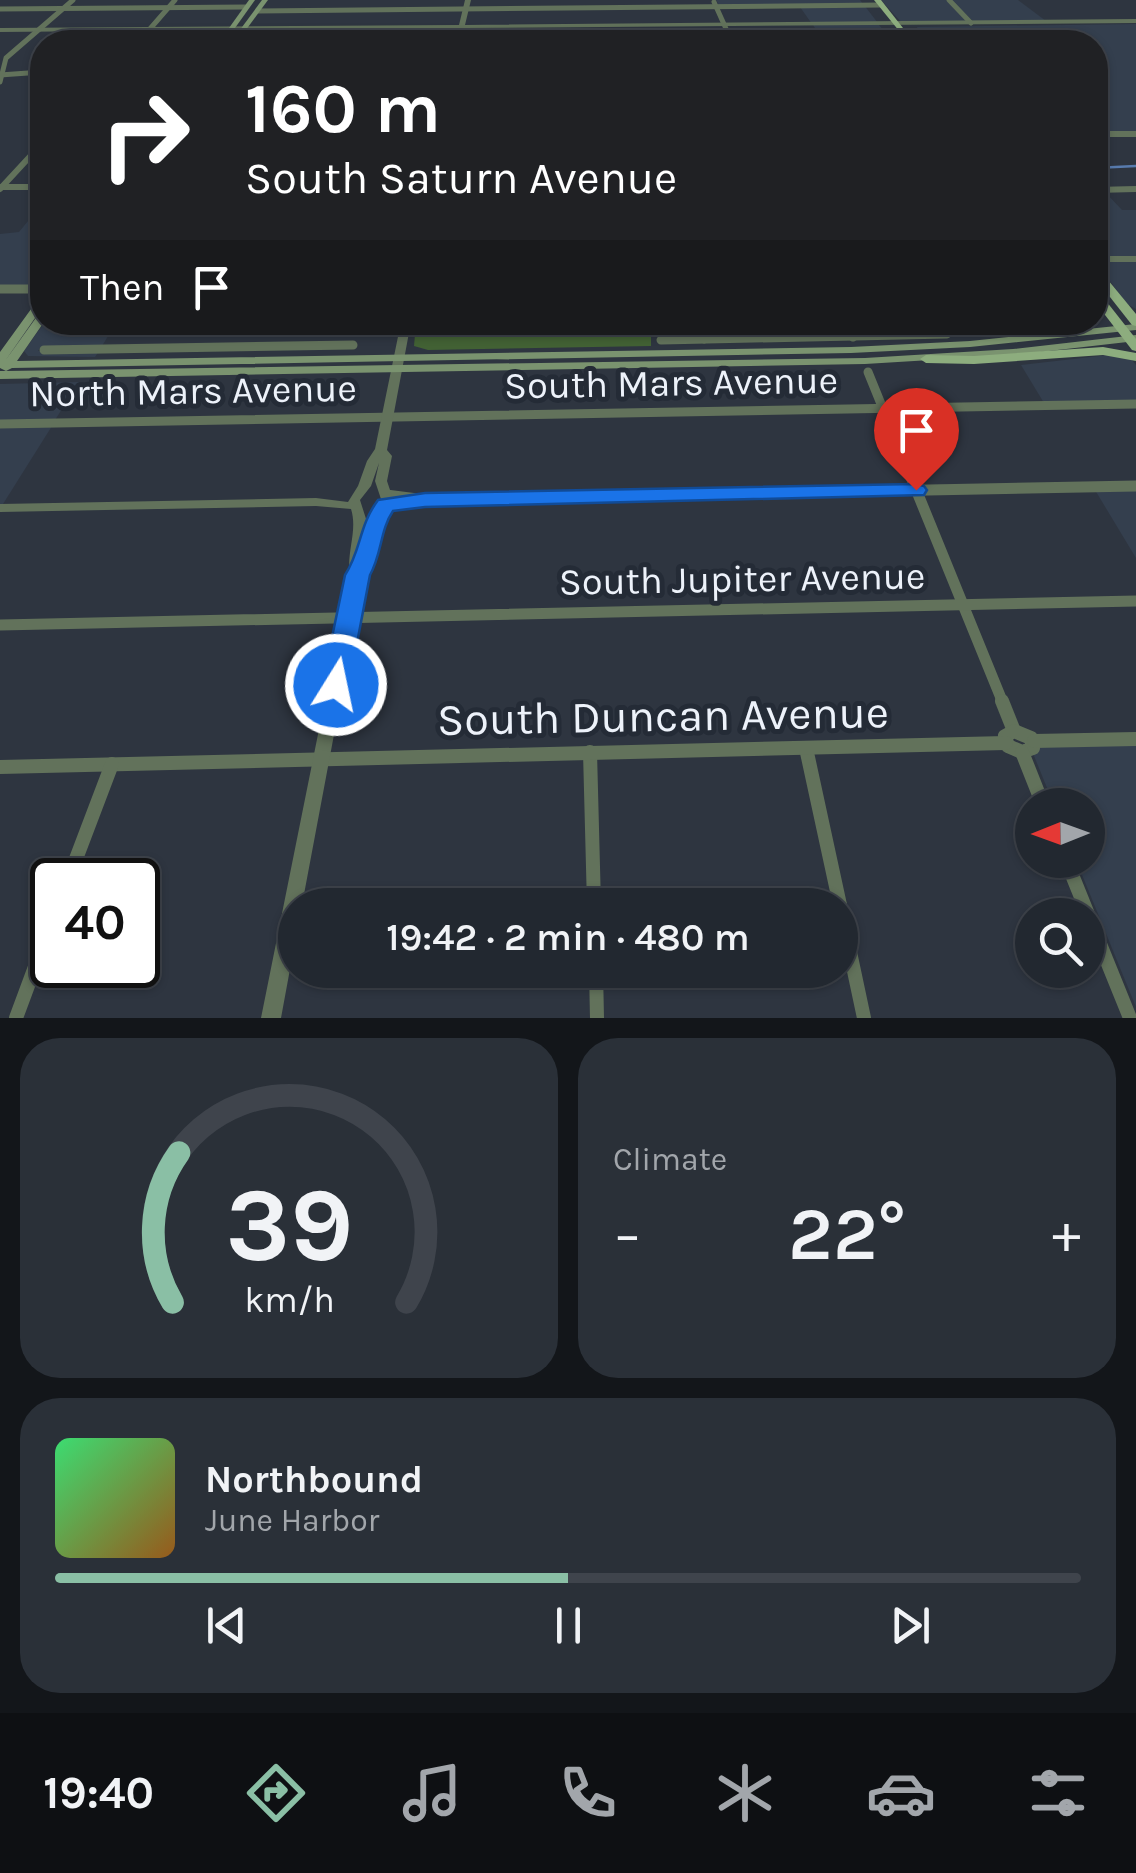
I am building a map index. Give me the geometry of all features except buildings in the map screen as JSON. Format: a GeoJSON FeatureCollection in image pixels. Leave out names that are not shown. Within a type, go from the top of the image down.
{"type":"FeatureCollection","features":[{"type":"Feature","properties":{"kind":"main road"},"geometry":{"type":"LineString","coordinates":[[873,3],[889,30]]}},
{"type":"Feature","properties":{"kind":"main road"},"geometry":{"type":"LineString","coordinates":[[873,3],[901,30]]}},
{"type":"Feature","properties":{"kind":"main road"},"geometry":{"type":"LineString","coordinates":[[244,30],[255,4]]}},
{"type":"Feature","properties":{"kind":"main road"},"geometry":{"type":"LineString","coordinates":[[230,30],[255,4]]}},
{"type":"Feature","properties":{"kind":"main road"},"geometry":{"type":"LineString","coordinates":[[1108,287],[1122,305],[1132,333]]}},
{"type":"Feature","properties":{"kind":"main road"},"geometry":{"type":"LineString","coordinates":[[1122,305],[1136,312]]}},
{"type":"Feature","properties":{"kind":"main road"},"geometry":{"type":"LineString","coordinates":[[0,348],[30,306]]}},
{"type":"Feature","properties":{"kind":"main road"},"geometry":{"type":"LineString","coordinates":[[1108,308],[1132,333]]}},
{"type":"Feature","properties":{"kind":"main road"},"geometry":{"type":"LineString","coordinates":[[3,370],[30,321]]}},
{"type":"Feature","properties":{"kind":"main road"},"geometry":{"type":"LineString","coordinates":[[926,358],[1132,333]]}},
{"type":"Feature","properties":{"kind":"main road"},"geometry":{"type":"LineString","coordinates":[[3,370],[30,335]]}},
{"type":"Feature","properties":{"kind":"main road"},"geometry":{"type":"LineString","coordinates":[[18,353],[34,360],[178,361],[252,372],[297,366],[506,361],[552,355],[921,347],[1102,335]]}},
{"type":"Feature","properties":{"kind":"main road"},"geometry":{"type":"LineString","coordinates":[[3,370],[988,360],[1103,351],[1136,357]]}},
{"type":"Feature","properties":{"kind":"main road"},"geometry":{"type":"LineString","coordinates":[[3,370],[178,361]]}},
{"type":"Feature","properties":{"kind":"street"},"geometry":{"type":"LineString","coordinates":[[0,30],[38,30],[73,0]]}},
{"type":"Feature","properties":{"kind":"street"},"geometry":{"type":"LineString","coordinates":[[149,30],[176,0]]}},
{"type":"Feature","properties":{"kind":"street"},"geometry":{"type":"LineString","coordinates":[[462,30],[468,0]]}},
{"type":"Feature","properties":{"kind":"street"},"geometry":{"type":"LineString","coordinates":[[948,0],[972,23]]}},
{"type":"Feature","properties":{"kind":"street"},"geometry":{"type":"LineString","coordinates":[[715,3],[727,30]]}},
{"type":"Feature","properties":{"kind":"street"},"geometry":{"type":"LineString","coordinates":[[0,8],[255,4],[467,9],[873,3]]}},
{"type":"Feature","properties":{"kind":"street"},"geometry":{"type":"LineString","coordinates":[[615,30],[725,25],[1136,21]]}},
{"type":"Feature","properties":{"kind":"street"},"geometry":{"type":"LineString","coordinates":[[230,30],[247,27],[311,30]]}},
{"type":"Feature","properties":{"kind":"street"},"geometry":{"type":"LineString","coordinates":[[30,37],[6,58],[1,75],[30,72]]}},
{"type":"Feature","properties":{"kind":"street"},"geometry":{"type":"LineString","coordinates":[[1108,134],[1136,134]]}},
{"type":"Feature","properties":{"kind":"street"},"geometry":{"type":"LineString","coordinates":[[1,188],[30,157]]}},
{"type":"Feature","properties":{"kind":"street"},"geometry":{"type":"LineString","coordinates":[[1,188],[30,187]]}},
{"type":"Feature","properties":{"kind":"street"},"geometry":{"type":"LineString","coordinates":[[1108,190],[1136,190]]}},
{"type":"Feature","properties":{"kind":"street"},"geometry":{"type":"LineString","coordinates":[[1108,259],[1136,259]]}},
{"type":"Feature","properties":{"kind":"street"},"geometry":{"type":"LineString","coordinates":[[0,289],[30,289]]}},
{"type":"Feature","properties":{"kind":"street"},"geometry":{"type":"LineString","coordinates":[[358,575],[354,560],[358,502],[370,482],[374,456],[380,450],[403,335]]}},
{"type":"Feature","properties":{"kind":"street"},"geometry":{"type":"LineString","coordinates":[[703,335],[704,339]]}},
{"type":"Feature","properties":{"kind":"street"},"geometry":{"type":"LineString","coordinates":[[661,340],[916,335]]}},
{"type":"Feature","properties":{"kind":"street"},"geometry":{"type":"LineString","coordinates":[[44,350],[353,345]]}},
{"type":"Feature","properties":{"kind":"street"},"geometry":{"type":"LineString","coordinates":[[225,366],[232,346]]}},
{"type":"Feature","properties":{"kind":"street"},"geometry":{"type":"LineString","coordinates":[[868,372],[962,605],[1010,737],[1022,752],[1037,788]]}},
{"type":"Feature","properties":{"kind":"street","name":"South Mars Avenue"},"geometry":{"type":"LineString","coordinates":[[388,417],[1136,404]]}},
{"type":"Feature","properties":{"kind":"street","name":"North Mars Avenue"},"geometry":{"type":"LineString","coordinates":[[0,424],[388,417]]}},
{"type":"Feature","properties":{"kind":"street"},"geometry":{"type":"LineString","coordinates":[[271,1018],[348,617],[383,501],[386,456],[380,450]]}},
{"type":"Feature","properties":{"kind":"street"},"geometry":{"type":"LineString","coordinates":[[0,508],[1136,486]]}},
{"type":"Feature","properties":{"kind":"street","name":"South Jupiter Avenue"},"geometry":{"type":"LineString","coordinates":[[0,625],[1136,600]]}},
{"type":"Feature","properties":{"kind":"street"},"geometry":{"type":"LineString","coordinates":[[1010,737],[1028,735],[1034,742],[1034,748],[1022,752]]}},
{"type":"Feature","properties":{"kind":"street","name":"South Duncan Avenue"},"geometry":{"type":"LineString","coordinates":[[0,767],[806,748],[1010,737]]}},
{"type":"Feature","properties":{"kind":"street"},"geometry":{"type":"LineString","coordinates":[[1034,742],[1136,738]]}},
{"type":"Feature","properties":{"kind":"street"},"geometry":{"type":"LineString","coordinates":[[806,748],[836,888]]}},
{"type":"Feature","properties":{"kind":"street"},"geometry":{"type":"LineString","coordinates":[[590,752],[594,888]]}},
{"type":"Feature","properties":{"kind":"street"},"geometry":{"type":"LineString","coordinates":[[76,858],[112,764]]}},
{"type":"Feature","properties":{"kind":"street"},"geometry":{"type":"LineString","coordinates":[[1073,878],[1130,1018]]}},
{"type":"Feature","properties":{"kind":"street"},"geometry":{"type":"LineString","coordinates":[[16,1018],[30,980]]}},
{"type":"Feature","properties":{"kind":"street"},"geometry":{"type":"LineString","coordinates":[[596,988],[597,1018]]}},
{"type":"Feature","properties":{"kind":"street"},"geometry":{"type":"LineString","coordinates":[[858,988],[864,1018]]}},
{"type":"Feature","properties":{"kind":"shaded area"},"geometry":{"type":"Polygon","coordinates":[[[716,0],[860,0],[878,23],[812,24],[800,7],[719,5],[716,0]]]}},
{"type":"Feature","properties":{"kind":"shaded area"},"geometry":{"type":"Polygon","coordinates":[[[881,0],[946,0],[968,22],[902,23],[881,0]]]}},
{"type":"Feature","properties":{"kind":"shaded area"},"geometry":{"type":"Polygon","coordinates":[[[951,0],[1018,0],[1046,21],[974,22],[951,0]]]}},
{"type":"Feature","properties":{"kind":"shaded area"},"geometry":{"type":"Polygon","coordinates":[[[1136,24],[1136,131],[1108,132],[1108,30],[917,27],[1136,24]]]}},
{"type":"Feature","properties":{"kind":"shaded area"},"geometry":{"type":"Polygon","coordinates":[[[813,25],[879,25],[883,30],[816,30],[813,25]]]}},
{"type":"Feature","properties":{"kind":"shaded area"},"geometry":{"type":"Polygon","coordinates":[[[1108,195],[1122,210],[1136,210],[1136,257],[1108,257],[1108,195]]]}},
{"type":"Feature","properties":{"kind":"shaded area"},"geometry":{"type":"Polygon","coordinates":[[[30,219],[30,287],[0,287],[0,234],[19,232],[30,219]]]}},
{"type":"Feature","properties":{"kind":"shaded area"},"geometry":{"type":"Polygon","coordinates":[[[1108,261],[1136,261],[1136,309],[1127,304],[1108,278],[1108,261]]]}},
{"type":"Feature","properties":{"kind":"shaded area"},"geometry":{"type":"Polygon","coordinates":[[[35,335],[109,335],[102,346],[38,351],[99,351],[95,357],[28,356],[24,351],[35,335]]]}},
{"type":"Feature","properties":{"kind":"shaded area"},"geometry":{"type":"Polygon","coordinates":[[[1117,354],[1130,358],[1136,365],[1136,402],[1044,403],[1021,365],[1117,354]]]}},
{"type":"Feature","properties":{"kind":"shaded area"},"geometry":{"type":"Polygon","coordinates":[[[79,382],[55,420],[0,422],[0,384],[79,382]]]}},
{"type":"Feature","properties":{"kind":"shaded area"},"geometry":{"type":"Polygon","coordinates":[[[52,426],[3,504],[0,504],[0,427],[52,426]]]}},
{"type":"Feature","properties":{"kind":"shaded area"},"geometry":{"type":"Polygon","coordinates":[[[1136,489],[1136,558],[1095,490],[1136,489]]]}},
{"type":"Feature","properties":{"kind":"shaded area"},"geometry":{"type":"Polygon","coordinates":[[[1136,744],[1136,1007],[1105,931],[1105,898],[1092,898],[1083,878],[1105,878],[1105,788],[1047,788],[1030,746],[1136,744]]]}},
{"type":"Feature","properties":{"kind":"green space"},"geometry":{"type":"Polygon","coordinates":[[[415,335],[653,335],[651,346],[428,350],[414,346],[415,335]]]}},
{"type":"Feature","properties":{"kind":"waterway"},"geometry":{"type":"LineString","coordinates":[[1108,167],[1136,166]]}},
{"type":"Feature","properties":{"kind":"route"},"geometry":{"type":"LineString","coordinates":[[336,685],[358,575],[366,561],[374,522],[386,505],[425,500],[916,490]]}}]}
